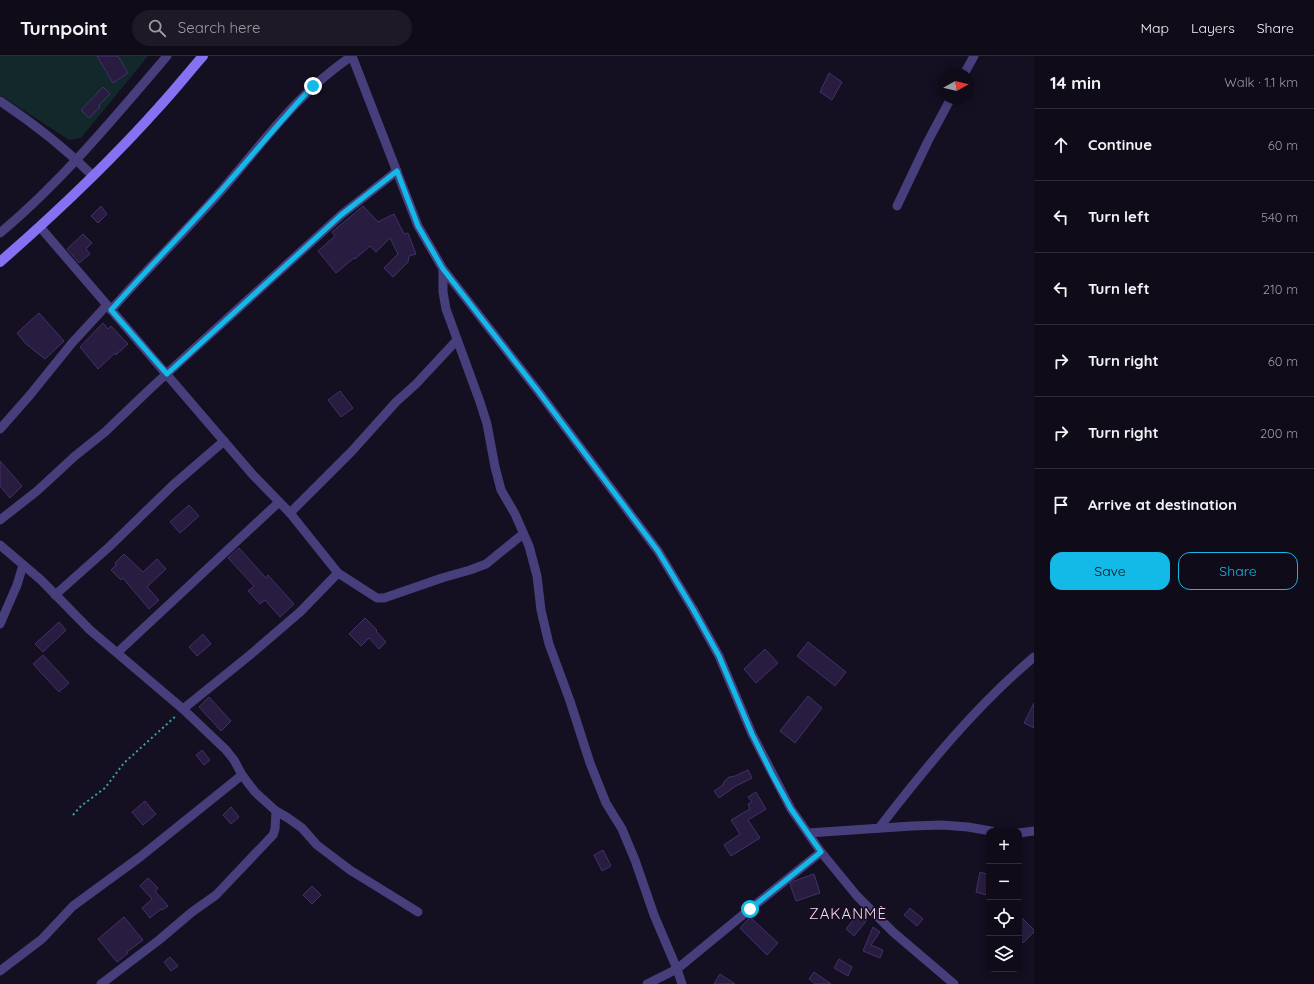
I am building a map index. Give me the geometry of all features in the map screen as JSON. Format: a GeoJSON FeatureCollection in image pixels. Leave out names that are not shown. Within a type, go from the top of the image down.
{"type":"FeatureCollection","features":[{"type":"Feature","properties":{"kind":"main road"},"geometry":{"type":"LineString","coordinates":[[0,262],[40,227],[93,176],[159,107],[203,56]]}},
{"type":"Feature","properties":{"kind":"street"},"geometry":{"type":"LineString","coordinates":[[0,233],[47,190],[77,159],[166,56]]}},
{"type":"Feature","properties":{"kind":"street"},"geometry":{"type":"LineString","coordinates":[[0,429],[72,343],[134,284],[209,205],[289,111],[313,86],[335,67],[352,56],[418,226],[443,269],[538,391],[658,551],[719,656],[752,734],[791,809],[821,852],[857,896],[893,932],[954,984]]}},
{"type":"Feature","properties":{"kind":"street"},"geometry":{"type":"LineString","coordinates":[[967,68],[974,56]]}},
{"type":"Feature","properties":{"kind":"street"},"geometry":{"type":"LineString","coordinates":[[0,101],[24,117],[77,159],[93,176]]}},
{"type":"Feature","properties":{"kind":"street"},"geometry":{"type":"LineString","coordinates":[[897,206],[928,141],[948,104]]}},
{"type":"Feature","properties":{"kind":"street"},"geometry":{"type":"LineString","coordinates":[[0,520],[37,491],[75,456],[105,432],[341,215],[397,171]]}},
{"type":"Feature","properties":{"kind":"street"},"geometry":{"type":"LineString","coordinates":[[40,227],[224,441],[278,502],[290,513],[338,573],[377,598],[384,598],[486,564],[524,534]]}},
{"type":"Feature","properties":{"kind":"street"},"geometry":{"type":"LineString","coordinates":[[443,269],[443,292],[446,309],[487,424],[501,490],[515,514],[529,546],[538,576],[541,610],[550,644],[590,763],[606,803],[622,829],[636,860],[654,915],[677,968],[682,984]]}},
{"type":"Feature","properties":{"kind":"street"},"geometry":{"type":"LineString","coordinates":[[290,513],[352,451],[396,402],[416,384],[458,340]]}},
{"type":"Feature","properties":{"kind":"street"},"geometry":{"type":"LineString","coordinates":[[55,595],[110,547],[173,485],[224,441]]}},
{"type":"Feature","properties":{"kind":"street"},"geometry":{"type":"LineString","coordinates":[[118,652],[278,502]]}},
{"type":"Feature","properties":{"kind":"street"},"geometry":{"type":"LineString","coordinates":[[0,545],[55,595],[90,630],[118,652],[183,709],[226,750],[255,792],[276,811],[302,828],[317,845],[350,870],[418,912]]}},
{"type":"Feature","properties":{"kind":"street"},"geometry":{"type":"LineString","coordinates":[[0,624],[17,585],[23,565]]}},
{"type":"Feature","properties":{"kind":"street"},"geometry":{"type":"LineString","coordinates":[[183,709],[300,612],[338,573]]}},
{"type":"Feature","properties":{"kind":"street"},"geometry":{"type":"LineString","coordinates":[[879,828],[919,776],[959,729],[1008,679],[1034,657]]}},
{"type":"Feature","properties":{"kind":"street"},"geometry":{"type":"LineString","coordinates":[[0,971],[42,939],[73,906],[124,870],[242,775]]}},
{"type":"Feature","properties":{"kind":"street"},"geometry":{"type":"LineString","coordinates":[[101,984],[159,940],[192,912],[216,895],[272,835],[275,829],[276,811]]}},
{"type":"Feature","properties":{"kind":"street"},"geometry":{"type":"LineString","coordinates":[[808,833],[942,825],[986,830]]}},
{"type":"Feature","properties":{"kind":"street"},"geometry":{"type":"LineString","coordinates":[[1022,833],[1034,831]]}},
{"type":"Feature","properties":{"kind":"street"},"geometry":{"type":"LineString","coordinates":[[647,984],[677,968],[821,852]]}},
{"type":"Feature","properties":{"kind":"path"},"geometry":{"type":"LineString","coordinates":[[73,815],[105,788],[124,763],[183,709]]}},
{"type":"Feature","properties":{"kind":"green space"},"geometry":{"type":"Polygon","coordinates":[[[0,56],[148,56],[81,138],[69,140],[0,95],[0,56]]]}},
{"type":"Feature","properties":{"kind":"building"},"geometry":{"type":"Polygon","coordinates":[[[97,56],[118,56],[128,73],[113,83],[97,56]]]}},
{"type":"Feature","properties":{"kind":"building"},"geometry":{"type":"Polygon","coordinates":[[[829,73],[842,82],[832,100],[820,92],[829,73]]]}},
{"type":"Feature","properties":{"kind":"building"},"geometry":{"type":"Polygon","coordinates":[[[103,87],[110,94],[89,118],[81,110],[103,87]]]}},
{"type":"Feature","properties":{"kind":"building"},"geometry":{"type":"Polygon","coordinates":[[[101,206],[107,214],[98,223],[91,216],[101,206]]]}},
{"type":"Feature","properties":{"kind":"building"},"geometry":{"type":"Polygon","coordinates":[[[363,206],[378,222],[394,214],[404,234],[408,233],[416,254],[409,256],[408,262],[393,277],[384,268],[398,254],[390,238],[376,252],[370,246],[336,273],[318,251],[335,236],[332,232],[363,206]]]}},
{"type":"Feature","properties":{"kind":"building"},"geometry":{"type":"Polygon","coordinates":[[[83,234],[92,243],[86,249],[90,254],[79,263],[67,249],[83,234]]]}},
{"type":"Feature","properties":{"kind":"building"},"geometry":{"type":"Polygon","coordinates":[[[39,313],[64,341],[45,359],[26,344],[17,333],[39,313]]]}},
{"type":"Feature","properties":{"kind":"building"},"geometry":{"type":"Polygon","coordinates":[[[103,323],[108,329],[111,326],[128,344],[116,355],[115,353],[98,369],[80,347],[103,323]]]}},
{"type":"Feature","properties":{"kind":"building"},"geometry":{"type":"Polygon","coordinates":[[[340,391],[353,408],[341,417],[328,400],[340,391]]]}},
{"type":"Feature","properties":{"kind":"building"},"geometry":{"type":"Polygon","coordinates":[[[0,461],[22,486],[10,498],[0,486],[0,461]]]}},
{"type":"Feature","properties":{"kind":"building"},"geometry":{"type":"Polygon","coordinates":[[[189,505],[199,516],[180,533],[170,522],[189,505]]]}},
{"type":"Feature","properties":{"kind":"building"},"geometry":{"type":"Polygon","coordinates":[[[239,548],[266,578],[268,575],[294,604],[280,617],[265,600],[260,604],[248,591],[254,586],[228,558],[239,548]]]}},
{"type":"Feature","properties":{"kind":"building"},"geometry":{"type":"Polygon","coordinates":[[[124,554],[143,572],[157,559],[166,569],[147,587],[159,600],[149,609],[123,578],[121,580],[111,570],[116,565],[115,563],[124,554]]]}},
{"type":"Feature","properties":{"kind":"building"},"geometry":{"type":"Polygon","coordinates":[[[365,618],[386,642],[379,649],[369,638],[361,646],[349,634],[365,618]]]}},
{"type":"Feature","properties":{"kind":"building"},"geometry":{"type":"Polygon","coordinates":[[[59,622],[66,630],[43,652],[35,644],[59,622]]]}},
{"type":"Feature","properties":{"kind":"building"},"geometry":{"type":"Polygon","coordinates":[[[203,634],[211,644],[197,656],[189,647],[203,634]]]}},
{"type":"Feature","properties":{"kind":"building"},"geometry":{"type":"Polygon","coordinates":[[[808,642],[846,672],[835,686],[797,656],[808,642]]]}},
{"type":"Feature","properties":{"kind":"building"},"geometry":{"type":"Polygon","coordinates":[[[765,649],[778,663],[756,683],[744,669],[765,649]]]}},
{"type":"Feature","properties":{"kind":"building"},"geometry":{"type":"Polygon","coordinates":[[[43,655],[69,683],[59,692],[33,664],[43,655]]]}},
{"type":"Feature","properties":{"kind":"building"},"geometry":{"type":"Polygon","coordinates":[[[808,696],[822,708],[795,743],[780,731],[808,696]]]}},
{"type":"Feature","properties":{"kind":"building"},"geometry":{"type":"Polygon","coordinates":[[[209,697],[231,721],[221,731],[199,707],[209,697]]]}},
{"type":"Feature","properties":{"kind":"building"},"geometry":{"type":"Polygon","coordinates":[[[1034,703],[1034,728],[1024,723],[1034,703]]]}},
{"type":"Feature","properties":{"kind":"building"},"geometry":{"type":"Polygon","coordinates":[[[202,750],[210,760],[204,765],[196,755],[202,750]]]}},
{"type":"Feature","properties":{"kind":"building"},"geometry":{"type":"Polygon","coordinates":[[[748,770],[752,778],[736,786],[719,798],[714,791],[724,784],[723,783],[729,777],[748,770]]]}},
{"type":"Feature","properties":{"kind":"building"},"geometry":{"type":"Polygon","coordinates":[[[756,792],[766,809],[748,820],[760,838],[731,856],[724,845],[740,834],[731,820],[750,809],[748,804],[752,802],[748,797],[756,792]]]}},
{"type":"Feature","properties":{"kind":"building"},"geometry":{"type":"Polygon","coordinates":[[[145,801],[156,814],[143,825],[132,812],[145,801]]]}},
{"type":"Feature","properties":{"kind":"building"},"geometry":{"type":"Polygon","coordinates":[[[231,807],[239,817],[231,824],[223,815],[231,807]]]}},
{"type":"Feature","properties":{"kind":"building"},"geometry":{"type":"Polygon","coordinates":[[[603,850],[611,866],[602,871],[594,855],[603,850]]]}},
{"type":"Feature","properties":{"kind":"building"},"geometry":{"type":"Polygon","coordinates":[[[980,872],[986,874],[986,895],[976,892],[980,872]]]}},
{"type":"Feature","properties":{"kind":"building"},"geometry":{"type":"Polygon","coordinates":[[[814,874],[820,893],[796,901],[790,884],[794,881],[814,874]]]}},
{"type":"Feature","properties":{"kind":"building"},"geometry":{"type":"Polygon","coordinates":[[[148,878],[158,888],[155,891],[168,906],[162,910],[161,909],[150,918],[142,908],[152,899],[140,886],[148,878]]]}},
{"type":"Feature","properties":{"kind":"building"},"geometry":{"type":"Polygon","coordinates":[[[312,886],[321,895],[312,904],[303,895],[312,886]]]}},
{"type":"Feature","properties":{"kind":"building"},"geometry":{"type":"Polygon","coordinates":[[[910,908],[923,919],[917,926],[904,915],[910,908]]]}},
{"type":"Feature","properties":{"kind":"building"},"geometry":{"type":"Polygon","coordinates":[[[859,913],[867,920],[854,936],[846,929],[859,913]]]}},
{"type":"Feature","properties":{"kind":"building"},"geometry":{"type":"Polygon","coordinates":[[[124,917],[143,940],[117,962],[98,939],[124,917]]]}},
{"type":"Feature","properties":{"kind":"building"},"geometry":{"type":"Polygon","coordinates":[[[750,917],[778,943],[767,955],[740,928],[750,917]]]}},
{"type":"Feature","properties":{"kind":"building"},"geometry":{"type":"Polygon","coordinates":[[[1022,918],[1034,930],[1034,932],[1023,943],[1022,918]]]}},
{"type":"Feature","properties":{"kind":"building"},"geometry":{"type":"Polygon","coordinates":[[[873,927],[880,932],[871,945],[883,950],[880,958],[863,951],[873,927]]]}},
{"type":"Feature","properties":{"kind":"building"},"geometry":{"type":"Polygon","coordinates":[[[170,957],[178,966],[171,971],[164,962],[170,957]]]}},
{"type":"Feature","properties":{"kind":"building"},"geometry":{"type":"Polygon","coordinates":[[[839,959],[852,967],[848,976],[834,968],[839,959]]]}},
{"type":"Feature","properties":{"kind":"building"},"geometry":{"type":"Polygon","coordinates":[[[814,972],[831,984],[815,984],[809,979],[814,972]]]}},
{"type":"Feature","properties":{"kind":"building"},"geometry":{"type":"Polygon","coordinates":[[[720,974],[735,984],[714,984],[720,974]]]}},
{"type":"Feature","properties":{"kind":"district","name":"ZAKANMÈ"},"geometry":{"type":"Point","coordinates":[848,914]}},
{"type":"Feature","properties":{"kind":"route"},"geometry":{"type":"LineString","coordinates":[[313,86],[289,111],[209,205],[111,310],[167,374],[341,215],[397,171],[418,226],[443,269],[538,391],[658,551],[719,656],[752,734],[773,776],[791,809],[821,852],[750,909]]}}]}
